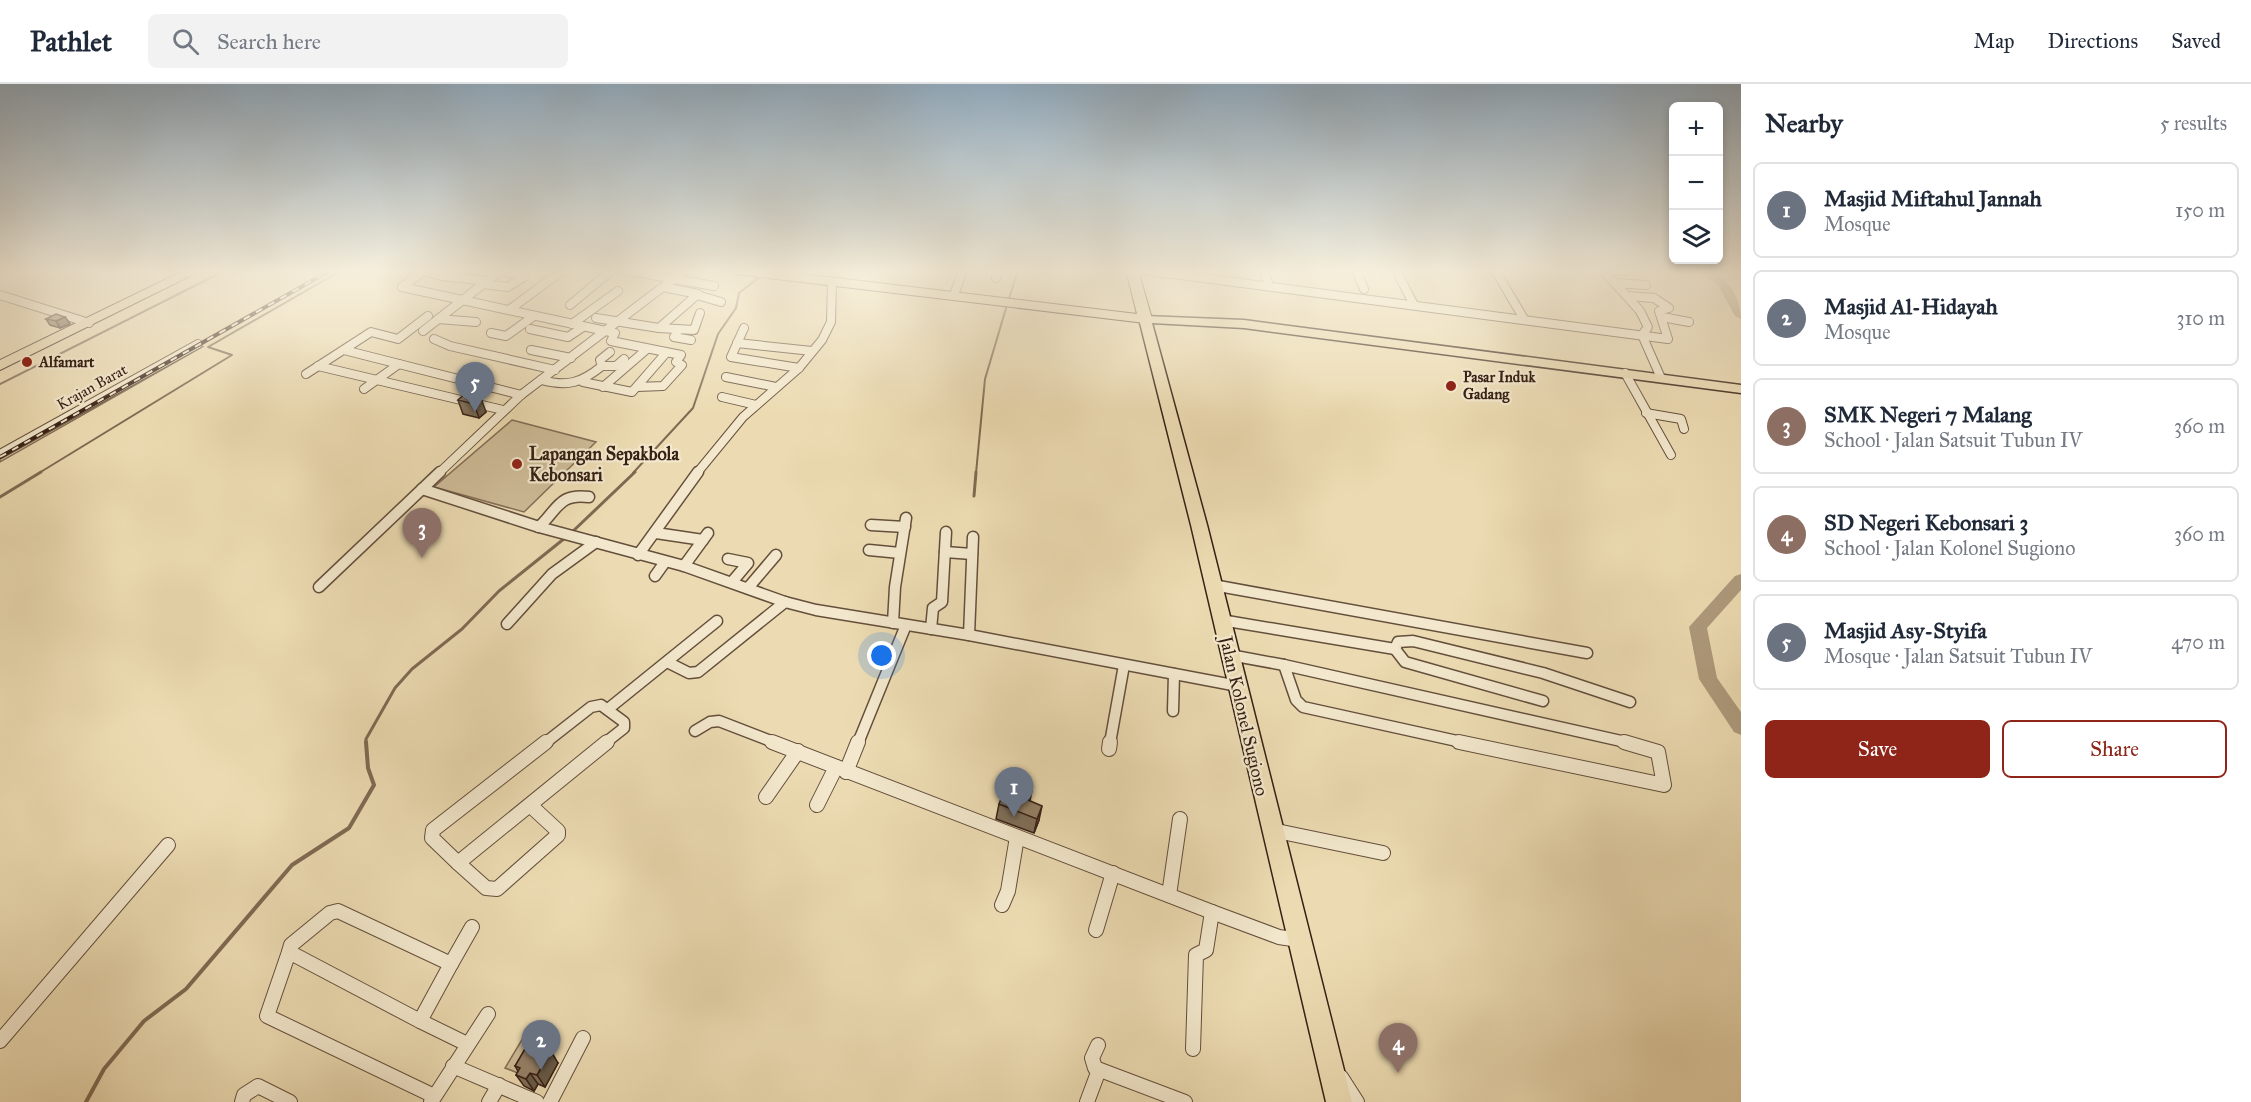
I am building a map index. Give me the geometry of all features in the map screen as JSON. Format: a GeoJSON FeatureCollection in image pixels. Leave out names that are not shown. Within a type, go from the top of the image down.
{"type":"FeatureCollection","features":[{"type":"Feature","properties":{"kind":"highway"},"geometry":{"type":"LineString","coordinates":[[0,366],[98,318]]}},
{"type":"Feature","properties":{"kind":"main road","name":"Jalan Kolonel Sugiono"},"geometry":{"type":"LineString","coordinates":[[1144,318],[1213,585],[1339,1102]]}},
{"type":"Feature","properties":{"kind":"main road"},"geometry":{"type":"LineString","coordinates":[[1164,318],[1235,323],[1626,373],[1741,391]]}},
{"type":"Feature","properties":{"kind":"street"},"geometry":{"type":"LineString","coordinates":[[74,318],[89,322]]}},
{"type":"Feature","properties":{"kind":"street"},"geometry":{"type":"LineString","coordinates":[[306,374],[371,332],[398,339],[426,318]]}},
{"type":"Feature","properties":{"kind":"street"},"geometry":{"type":"LineString","coordinates":[[491,333],[506,336],[532,318]]}},
{"type":"Feature","properties":{"kind":"street"},"geometry":{"type":"LineString","coordinates":[[541,318],[616,334],[612,341],[681,355]]}},
{"type":"Feature","properties":{"kind":"street"},"geometry":{"type":"LineString","coordinates":[[572,324],[581,318]]}},
{"type":"Feature","properties":{"kind":"street"},"geometry":{"type":"LineString","coordinates":[[596,318],[678,331],[696,329],[699,318]]}},
{"type":"Feature","properties":{"kind":"street"},"geometry":{"type":"LineString","coordinates":[[319,587],[503,410],[623,318]]}},
{"type":"Feature","properties":{"kind":"street"},"geometry":{"type":"LineString","coordinates":[[659,328],[671,318]]}},
{"type":"Feature","properties":{"kind":"street"},"geometry":{"type":"LineString","coordinates":[[638,555],[656,533],[702,464],[756,405],[799,368],[831,322],[831,318]]}},
{"type":"Feature","properties":{"kind":"street"},"geometry":{"type":"LineString","coordinates":[[1513,318],[1668,339],[1662,318]]}},
{"type":"Feature","properties":{"kind":"street"},"geometry":{"type":"LineString","coordinates":[[1641,335],[1648,327],[1643,318]]}},
{"type":"Feature","properties":{"kind":"street"},"geometry":{"type":"LineString","coordinates":[[1675,318],[1689,321]]}},
{"type":"Feature","properties":{"kind":"street"},"geometry":{"type":"LineString","coordinates":[[423,331],[438,319],[476,322]]}},
{"type":"Feature","properties":{"kind":"street"},"geometry":{"type":"LineString","coordinates":[[568,337],[583,327]]}},
{"type":"Feature","properties":{"kind":"street"},"geometry":{"type":"LineString","coordinates":[[744,328],[731,353],[734,358],[799,368]]}},
{"type":"Feature","properties":{"kind":"street"},"geometry":{"type":"LineString","coordinates":[[530,329],[591,342]]}},
{"type":"Feature","properties":{"kind":"street"},"geometry":{"type":"LineString","coordinates":[[637,387],[663,386],[682,365],[676,362],[695,341],[674,338],[678,331]]}},
{"type":"Feature","properties":{"kind":"street"},"geometry":{"type":"LineString","coordinates":[[1641,335],[1668,380]]}},
{"type":"Feature","properties":{"kind":"street"},"geometry":{"type":"LineString","coordinates":[[434,339],[450,346],[555,370]]}},
{"type":"Feature","properties":{"kind":"street"},"geometry":{"type":"LineString","coordinates":[[737,343],[812,351]]}},
{"type":"Feature","properties":{"kind":"street","name":"Krajan Barat"},"geometry":{"type":"LineString","coordinates":[[0,454],[198,344]]}},
{"type":"Feature","properties":{"kind":"street"},"geometry":{"type":"LineString","coordinates":[[603,387],[647,349]]}},
{"type":"Feature","properties":{"kind":"street"},"geometry":{"type":"LineString","coordinates":[[344,350],[521,395]]}},
{"type":"Feature","properties":{"kind":"street"},"geometry":{"type":"LineString","coordinates":[[531,350],[571,358]]}},
{"type":"Feature","properties":{"kind":"street"},"geometry":{"type":"LineString","coordinates":[[602,366],[600,361],[610,352]]}},
{"type":"Feature","properties":{"kind":"street"},"geometry":{"type":"LineString","coordinates":[[583,382],[629,392],[637,387],[666,353]]}},
{"type":"Feature","properties":{"kind":"street"},"geometry":{"type":"LineString","coordinates":[[541,380],[566,387],[583,382],[602,366],[617,366],[624,359]]}},
{"type":"Feature","properties":{"kind":"street"},"geometry":{"type":"LineString","coordinates":[[364,389],[399,364]]}},
{"type":"Feature","properties":{"kind":"street"},"geometry":{"type":"LineString","coordinates":[[318,366],[503,410]]}},
{"type":"Feature","properties":{"kind":"street"},"geometry":{"type":"LineString","coordinates":[[1626,373],[1671,456]]}},
{"type":"Feature","properties":{"kind":"street"},"geometry":{"type":"LineString","coordinates":[[726,377],[776,387]]}},
{"type":"Feature","properties":{"kind":"street"},"geometry":{"type":"LineString","coordinates":[[722,397],[756,405]]}},
{"type":"Feature","properties":{"kind":"street"},"geometry":{"type":"LineString","coordinates":[[1646,412],[1682,419],[1684,429]]}},
{"type":"Feature","properties":{"kind":"street"},"geometry":{"type":"LineString","coordinates":[[422,489],[539,527],[684,566],[780,600],[1238,686]]}},
{"type":"Feature","properties":{"kind":"street"},"geometry":{"type":"LineString","coordinates":[[539,527],[566,496],[574,494],[590,497]]}},
{"type":"Feature","properties":{"kind":"street"},"geometry":{"type":"LineString","coordinates":[[871,525],[906,523],[900,553],[893,623]]}},
{"type":"Feature","properties":{"kind":"street"},"geometry":{"type":"LineString","coordinates":[[931,629],[933,608],[942,602],[946,532]]}},
{"type":"Feature","properties":{"kind":"street"},"geometry":{"type":"LineString","coordinates":[[656,533],[705,536],[684,566]]}},
{"type":"Feature","properties":{"kind":"street"},"geometry":{"type":"LineString","coordinates":[[969,635],[973,537]]}},
{"type":"Feature","properties":{"kind":"street"},"geometry":{"type":"LineString","coordinates":[[507,624],[552,574],[596,542]]}},
{"type":"Feature","properties":{"kind":"street"},"geometry":{"type":"LineString","coordinates":[[869,550],[900,553]]}},
{"type":"Feature","properties":{"kind":"street"},"geometry":{"type":"LineString","coordinates":[[945,552],[972,554]]}},
{"type":"Feature","properties":{"kind":"street"},"geometry":{"type":"LineString","coordinates":[[747,588],[776,555]]}},
{"type":"Feature","properties":{"kind":"street"},"geometry":{"type":"LineString","coordinates":[[728,559],[748,563],[732,582]]}},
{"type":"Feature","properties":{"kind":"street"},"geometry":{"type":"LineString","coordinates":[[655,576],[665,562]]}},
{"type":"Feature","properties":{"kind":"street"},"geometry":{"type":"LineString","coordinates":[[1213,585],[1587,653]]}},
{"type":"Feature","properties":{"kind":"street"},"geometry":{"type":"LineString","coordinates":[[667,662],[689,673],[698,672],[765,616],[780,600]]}},
{"type":"Feature","properties":{"kind":"street"},"geometry":{"type":"LineString","coordinates":[[1221,620],[1395,649],[1405,662],[1543,701]]}},
{"type":"Feature","properties":{"kind":"street"},"geometry":{"type":"LineString","coordinates":[[608,709],[717,621]]}},
{"type":"Feature","properties":{"kind":"street"},"geometry":{"type":"LineString","coordinates":[[817,805],[841,770],[906,625]]}},
{"type":"Feature","properties":{"kind":"street"},"geometry":{"type":"LineString","coordinates":[[1395,649],[1398,642],[1413,642],[1543,673],[1630,702]]}},
{"type":"Feature","properties":{"kind":"street"},"geometry":{"type":"LineString","coordinates":[[1231,658],[1285,667],[1652,747],[1658,752],[1664,784],[1655,785],[1303,707],[1296,700],[1285,667]]}},
{"type":"Feature","properties":{"kind":"street"},"geometry":{"type":"LineString","coordinates":[[1109,749],[1124,665]]}},
{"type":"Feature","properties":{"kind":"street"},"geometry":{"type":"LineString","coordinates":[[1173,711],[1174,674]]}},
{"type":"Feature","properties":{"kind":"street"},"geometry":{"type":"LineString","coordinates":[[458,863],[531,806],[624,728],[624,722],[601,705],[591,707],[433,830],[432,838],[458,863],[486,888],[497,889],[558,835],[558,831],[531,806]]}},
{"type":"Feature","properties":{"kind":"street"},"geometry":{"type":"LineString","coordinates":[[695,731],[710,722],[719,721],[1212,912],[1279,937],[1299,940]]}},
{"type":"Feature","properties":{"kind":"street"},"geometry":{"type":"LineString","coordinates":[[766,797],[798,751]]}},
{"type":"Feature","properties":{"kind":"street"},"geometry":{"type":"LineString","coordinates":[[1169,895],[1180,819]]}},
{"type":"Feature","properties":{"kind":"street"},"geometry":{"type":"LineString","coordinates":[[1272,830],[1383,853]]}},
{"type":"Feature","properties":{"kind":"street"},"geometry":{"type":"LineString","coordinates":[[1002,905],[1008,891],[1017,837]]}},
{"type":"Feature","properties":{"kind":"street"},"geometry":{"type":"LineString","coordinates":[[0,1041],[168,845]]}},
{"type":"Feature","properties":{"kind":"street"},"geometry":{"type":"LineString","coordinates":[[1096,930],[1113,873]]}},
{"type":"Feature","properties":{"kind":"street"},"geometry":{"type":"LineString","coordinates":[[451,964],[338,911],[330,913],[294,941],[267,1016],[432,1099],[488,1014]]}},
{"type":"Feature","properties":{"kind":"street"},"geometry":{"type":"LineString","coordinates":[[1193,1049],[1197,955],[1206,950],[1212,912]]}},
{"type":"Feature","properties":{"kind":"street"},"geometry":{"type":"LineString","coordinates":[[420,1021],[472,927]]}},
{"type":"Feature","properties":{"kind":"street"},"geometry":{"type":"LineString","coordinates":[[289,952],[467,1044]]}},
{"type":"Feature","properties":{"kind":"street"},"geometry":{"type":"LineString","coordinates":[[550,1102],[583,1038]]}},
{"type":"Feature","properties":{"kind":"street"},"geometry":{"type":"LineString","coordinates":[[1098,1045],[1092,1064],[1099,1071],[1177,1100]]}},
{"type":"Feature","properties":{"kind":"street"},"geometry":{"type":"LineString","coordinates":[[1330,1065],[1357,1102]]}},
{"type":"Feature","properties":{"kind":"street"},"geometry":{"type":"LineString","coordinates":[[453,1066],[537,1102]]}},
{"type":"Feature","properties":{"kind":"street"},"geometry":{"type":"LineString","coordinates":[[1087,1102],[1099,1071]]}},
{"type":"Feature","properties":{"kind":"street"},"geometry":{"type":"LineString","coordinates":[[489,1102],[499,1085]]}},
{"type":"Feature","properties":{"kind":"street"},"geometry":{"type":"LineString","coordinates":[[242,1102],[244,1095],[258,1086],[290,1102]]}},
{"type":"Feature","properties":{"kind":"shaded area"},"geometry":{"type":"Polygon","coordinates":[[[202,347],[0,462],[0,459],[202,347]]]}},
{"type":"Feature","properties":{"kind":"shaded area","name":"Lapangan Sepakbola Kebonsari"},"geometry":{"type":"Polygon","coordinates":[[[512,420],[596,442],[524,512],[434,487],[512,420]]]}},
{"type":"Feature","properties":{"kind":"shaded area"},"geometry":{"type":"Polygon","coordinates":[[[526,1033],[539,1038],[518,1073],[505,1068],[526,1033]]]}},
{"type":"Feature","properties":{"kind":"building"},"geometry":{"type":"Polygon","coordinates":[[[49,318],[64,318],[56,321],[46,319],[49,318]]]}},
{"type":"Feature","properties":{"kind":"building"},"geometry":{"type":"Polygon","coordinates":[[[465,394],[481,398],[474,404],[458,400],[465,394]]]}},
{"type":"Feature","properties":{"kind":"building"},"geometry":{"type":"Polygon","coordinates":[[[1008,781],[1032,790],[1028,800],[1042,806],[1037,819],[999,804],[1008,781]]]}},
{"type":"Feature","properties":{"kind":"building"},"geometry":{"type":"Polygon","coordinates":[[[529,1042],[551,1051],[537,1075],[530,1073],[526,1079],[516,1075],[520,1068],[515,1066],[529,1042]]]}},
{"type":"Feature","properties":{"kind":"waterway"},"geometry":{"type":"LineString","coordinates":[[0,384],[132,318]]}},
{"type":"Feature","properties":{"kind":"waterway"},"geometry":{"type":"LineString","coordinates":[[39,473],[232,355],[208,347],[259,318]]}},
{"type":"Feature","properties":{"kind":"waterway"},"geometry":{"type":"LineString","coordinates":[[633,473],[693,408],[718,334],[729,318]]}},
{"type":"Feature","properties":{"kind":"waterway"},"geometry":{"type":"LineString","coordinates":[[976,473],[985,379],[1003,318]]}},
{"type":"Feature","properties":{"kind":"waterway"},"geometry":{"type":"LineString","coordinates":[[0,497],[41,472]]}},
{"type":"Feature","properties":{"kind":"waterway"},"geometry":{"type":"LineString","coordinates":[[570,534],[635,472]]}},
{"type":"Feature","properties":{"kind":"waterway"},"geometry":{"type":"LineString","coordinates":[[974,496],[976,472]]}},
{"type":"Feature","properties":{"kind":"waterway"},"geometry":{"type":"LineString","coordinates":[[366,742],[395,688],[412,669],[462,629],[499,591],[565,538]]}},
{"type":"Feature","properties":{"kind":"waterway"},"geometry":{"type":"LineString","coordinates":[[1741,580],[1698,627],[1708,679],[1741,727]]}},
{"type":"Feature","properties":{"kind":"waterway"},"geometry":{"type":"LineString","coordinates":[[86,1102],[104,1069],[144,1021],[186,989],[292,865],[349,828],[374,785],[368,768],[366,742]]}},
{"type":"Feature","properties":{"kind":"railway"},"geometry":{"type":"LineString","coordinates":[[0,457],[247,318]]}},
{"type":"Feature","properties":{"kind":"place","name":"Alfamart"},"geometry":{"type":"Point","coordinates":[27,362]}},
{"type":"Feature","properties":{"kind":"place","name":"Pasar Induk Gadang"},"geometry":{"type":"Point","coordinates":[1451,386]}},
{"type":"Feature","properties":{"kind":"place","name":"Masjid Asy-Styifa"},"geometry":{"type":"Point","coordinates":[475,412]}},
{"type":"Feature","properties":{"kind":"place","name":"Lapangan Sepakbola Kebonsari"},"geometry":{"type":"Point","coordinates":[517,464]}},
{"type":"Feature","properties":{"kind":"place","name":"SMK Negeri 7 Malang"},"geometry":{"type":"Point","coordinates":[422,558]}},
{"type":"Feature","properties":{"kind":"place","name":"Masjid Miftahul Jannah"},"geometry":{"type":"Point","coordinates":[1014,817]}},
{"type":"Feature","properties":{"kind":"place","name":"Masjid Al-Hidayah"},"geometry":{"type":"Point","coordinates":[541,1070]}},
{"type":"Feature","properties":{"kind":"place","name":"SD Negeri Kebonsari 3"},"geometry":{"type":"Point","coordinates":[1398,1073]}}]}
